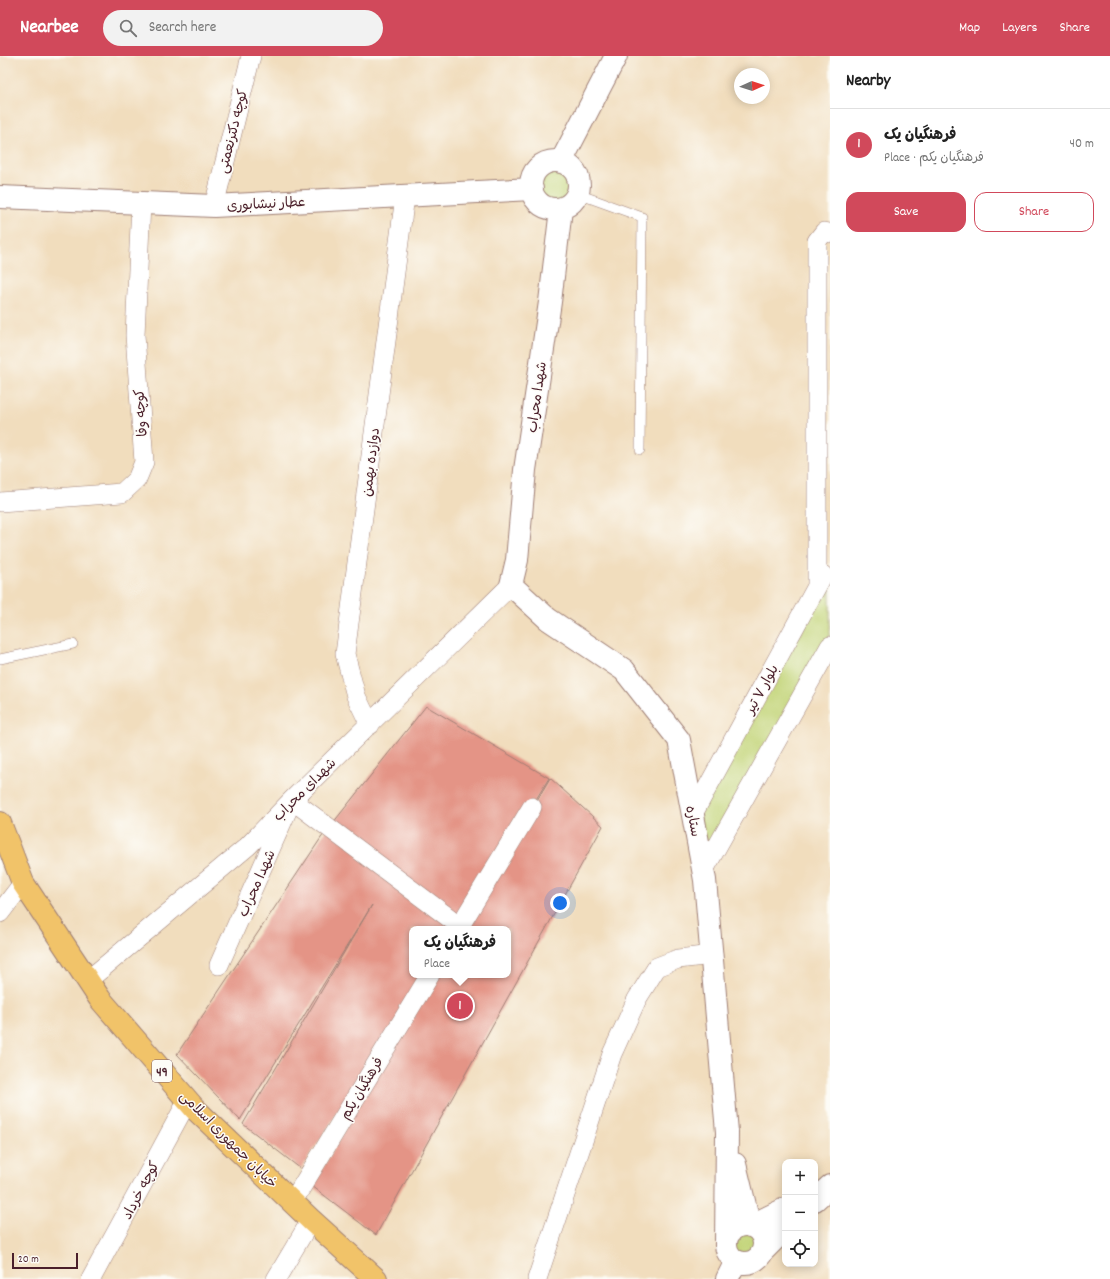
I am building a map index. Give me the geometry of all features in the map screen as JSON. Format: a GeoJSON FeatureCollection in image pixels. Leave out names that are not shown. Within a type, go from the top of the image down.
{"type":"FeatureCollection","features":[{"type":"Feature","properties":{"kind":"main road","name":"خیابان جمهوری اسلامی"},"geometry":{"type":"LineString","coordinates":[[0,823],[23,883],[100,999],[195,1109],[311,1220],[376,1279]]}},
{"type":"Feature","properties":{"kind":"street","name":"کوچه دکترنعمتی"},"geometry":{"type":"LineString","coordinates":[[214,206],[251,56]]}},
{"type":"Feature","properties":{"kind":"street"},"geometry":{"type":"LineString","coordinates":[[561,162],[616,56]]}},
{"type":"Feature","properties":{"kind":"street"},"geometry":{"type":"LineString","coordinates":[[554,161],[561,162],[574,171],[578,178],[578,194],[568,206],[561,209],[545,207],[534,197],[532,181],[534,174],[546,163],[554,161]]}},
{"type":"Feature","properties":{"kind":"street","name":"عطار نیشابوری"},"geometry":{"type":"LineString","coordinates":[[0,197],[214,206],[532,189]]}},
{"type":"Feature","properties":{"kind":"street","name":"دوازده بهمن"},"geometry":{"type":"LineString","coordinates":[[370,725],[356,696],[345,654],[405,196]]}},
{"type":"Feature","properties":{"kind":"street","name":"کوچه وفا"},"geometry":{"type":"LineString","coordinates":[[0,502],[122,492],[137,479],[144,462],[135,335],[141,203]]}},
{"type":"Feature","properties":{"kind":"street","name":"شهدا محراب"},"geometry":{"type":"LineString","coordinates":[[511,585],[517,560],[526,470],[550,302],[561,209]]}},
{"type":"Feature","properties":{"kind":"street"},"geometry":{"type":"LineString","coordinates":[[817,586],[817,241],[824,232],[830,233]]}},
{"type":"Feature","properties":{"kind":"street","name":"بلوار ۷ تیر"},"geometry":{"type":"LineString","coordinates":[[693,814],[830,563]]}},
{"type":"Feature","properties":{"kind":"street","name":"شهدای محراب"},"geometry":{"type":"LineString","coordinates":[[87,981],[248,846],[292,800],[511,585]]}},
{"type":"Feature","properties":{"kind":"street","name":"ستاره"},"geometry":{"type":"LineString","coordinates":[[511,585],[548,619],[624,670],[679,740],[704,870],[727,1132]]}},
{"type":"Feature","properties":{"kind":"street"},"geometry":{"type":"LineString","coordinates":[[704,870],[830,646]]}},
{"type":"Feature","properties":{"kind":"street"},"geometry":{"type":"LineString","coordinates":[[292,800],[456,926]]}},
{"type":"Feature","properties":{"kind":"street","name":"شهدا محراب"},"geometry":{"type":"LineString","coordinates":[[219,965],[292,800]]}},
{"type":"Feature","properties":{"kind":"street"},"geometry":{"type":"LineString","coordinates":[[460,926],[532,807]]}},
{"type":"Feature","properties":{"kind":"street"},"geometry":{"type":"LineString","coordinates":[[0,913],[23,883]]}},
{"type":"Feature","properties":{"kind":"street"},"geometry":{"type":"LineString","coordinates":[[537,1279],[612,1054],[637,999],[657,967],[678,959],[712,955]]}},
{"type":"Feature","properties":{"kind":"street","name":"فرهنگیان یکم"},"geometry":{"type":"LineString","coordinates":[[292,1201],[428,978]]}},
{"type":"Feature","properties":{"kind":"street","name":"کوچه خرداد"},"geometry":{"type":"LineString","coordinates":[[91,1279],[188,1100]]}},
{"type":"Feature","properties":{"kind":"street"},"geometry":{"type":"LineString","coordinates":[[727,1132],[750,1226]]}},
{"type":"Feature","properties":{"kind":"street"},"geometry":{"type":"LineString","coordinates":[[727,1132],[730,1262]]}},
{"type":"Feature","properties":{"kind":"street"},"geometry":{"type":"LineString","coordinates":[[750,1226],[782,1210]]}},
{"type":"Feature","properties":{"kind":"street"},"geometry":{"type":"LineString","coordinates":[[276,1279],[311,1220]]}},
{"type":"Feature","properties":{"kind":"street"},"geometry":{"type":"LineString","coordinates":[[730,1262],[727,1240],[729,1234],[738,1227],[744,1225],[750,1226],[760,1233],[764,1244],[763,1251]]}},
{"type":"Feature","properties":{"kind":"street"},"geometry":{"type":"LineString","coordinates":[[730,1262],[749,1263],[755,1261],[783,1231]]}},
{"type":"Feature","properties":{"kind":"lane"},"geometry":{"type":"LineString","coordinates":[[578,194],[642,217],[640,450]]}},
{"type":"Feature","properties":{"kind":"lane"},"geometry":{"type":"LineString","coordinates":[[0,659],[73,644]]}},
{"type":"Feature","properties":{"kind":"green space"},"geometry":{"type":"Polygon","coordinates":[[[555,162],[568,166],[574,172],[578,185],[574,198],[568,204],[555,208],[542,204],[536,198],[532,185],[536,172],[542,166],[555,162]]]}},
{"type":"Feature","properties":{"kind":"green space"},"geometry":{"type":"Polygon","coordinates":[[[830,579],[830,643],[704,870],[695,823],[830,579]]]}},
{"type":"Feature","properties":{"kind":"green space"},"geometry":{"type":"Polygon","coordinates":[[[728,1133],[750,1226],[782,1210],[782,1215],[760,1256],[748,1263],[743,1263],[727,1241],[728,1133]]]}},
{"type":"Feature","properties":{"kind":"building"},"geometry":{"type":"Polygon","coordinates":[[[426,706],[549,778],[459,926],[409,926],[409,978],[425,978],[301,1169],[243,1124],[372,905],[240,1120],[177,1054],[321,838],[426,706]]]}},
{"type":"Feature","properties":{"kind":"building"},"geometry":{"type":"Polygon","coordinates":[[[550,778],[603,826],[376,1235],[312,1186],[433,978],[511,978],[511,926],[464,926],[550,778]]]}},
{"type":"Feature","properties":{"kind":"place","name":"فرهنگیان یک"},"geometry":{"type":"Point","coordinates":[460,1006]}}]}
